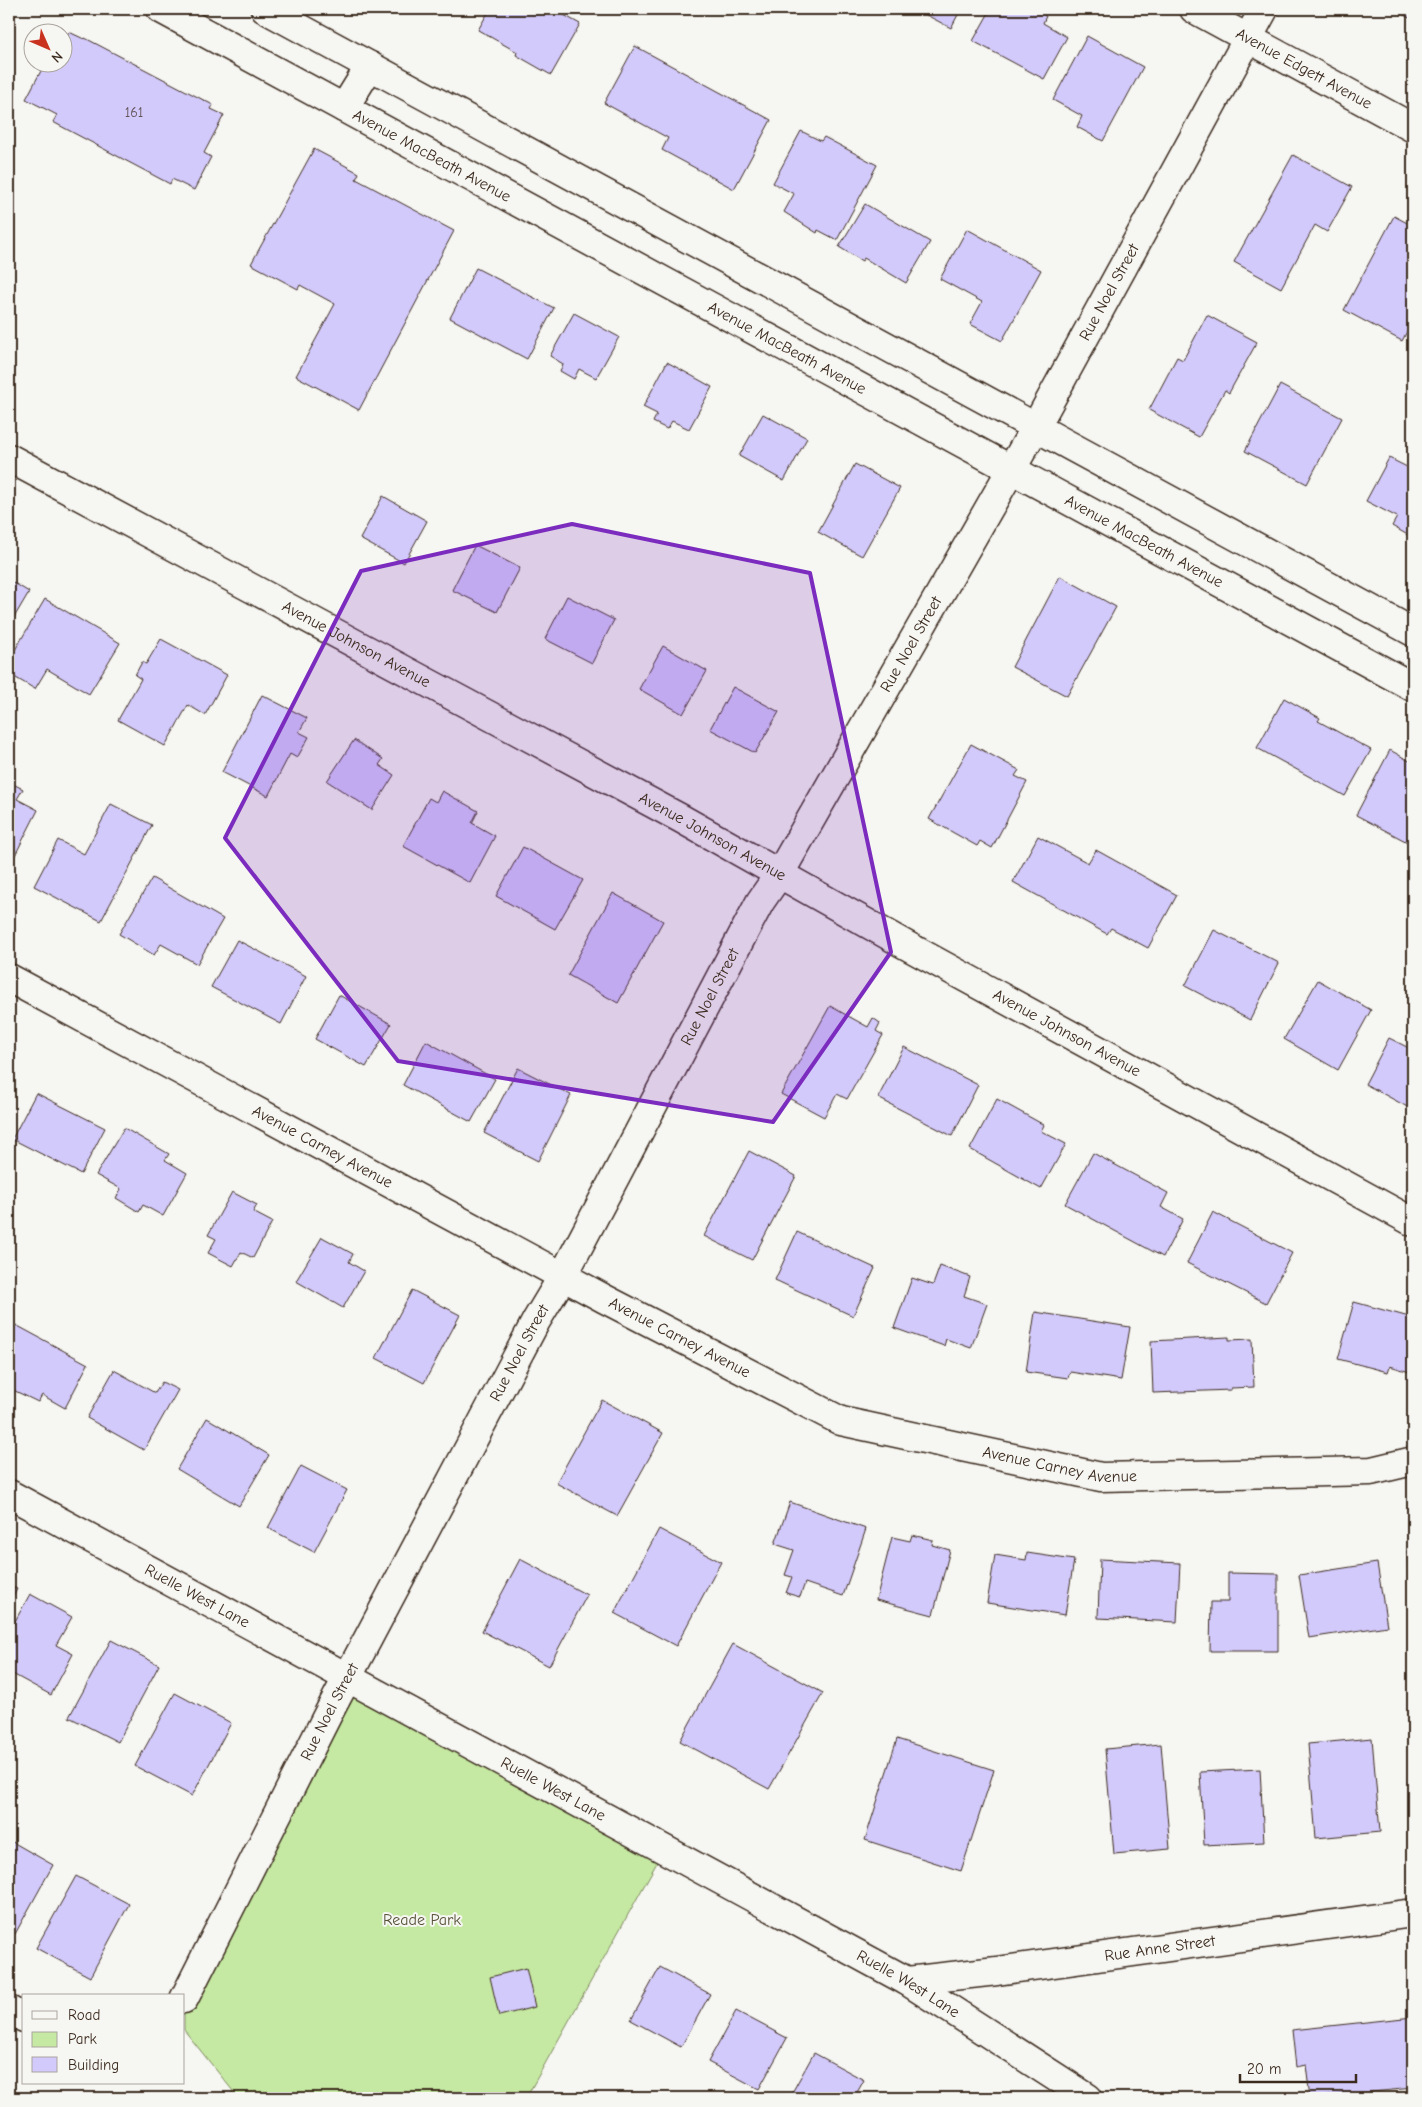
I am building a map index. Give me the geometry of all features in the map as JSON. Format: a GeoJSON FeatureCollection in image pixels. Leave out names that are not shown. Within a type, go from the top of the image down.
{"type":"FeatureCollection","features":[{"type":"Feature","properties":{"kind":"street","name":"Avenue MacBeath Avenue"},"geometry":{"type":"LineString","coordinates":[[161,9],[1413,687]]}},
{"type":"Feature","properties":{"kind":"street"},"geometry":{"type":"LineString","coordinates":[[265,9],[1413,632]]}},
{"type":"Feature","properties":{"kind":"street","name":"Avenue Edgett Avenue"},"geometry":{"type":"LineString","coordinates":[[1194,9],[1413,128]]}},
{"type":"Feature","properties":{"kind":"street","name":"Rue Noel Street"},"geometry":{"type":"LineString","coordinates":[[185,1997],[347,1678],[536,1321],[563,1276],[760,902],[780,873],[1035,428],[1264,9]]}},
{"type":"Feature","properties":{"kind":"street"},"geometry":{"type":"LineString","coordinates":[[344,108],[370,66]]}},
{"type":"Feature","properties":{"kind":"street","name":"Avenue Johnson Avenue"},"geometry":{"type":"LineString","coordinates":[[9,458],[780,873],[904,944],[1413,1222]]}},
{"type":"Feature","properties":{"kind":"street","name":"Avenue Carney Avenue"},"geometry":{"type":"LineString","coordinates":[[9,978],[605,1299],[841,1421],[1101,1477],[1371,1470],[1413,1461]]}},
{"type":"Feature","properties":{"kind":"street","name":"Ruelle West Lane"},"geometry":{"type":"LineString","coordinates":[[9,1494],[654,1842],[907,1981],[1088,2098]]}},
{"type":"Feature","properties":{"kind":"street","name":"Rue Anne Street"},"geometry":{"type":"LineString","coordinates":[[907,1981],[997,1971],[1413,1913]]}},
{"type":"Feature","properties":{"kind":"street"},"geometry":{"type":"LineString","coordinates":[[9,2010],[22,2017]]}},
{"type":"Feature","properties":{"kind":"highlighted area"},"geometry":{"type":"Polygon","coordinates":[[[572,524],[810,573],[891,952],[773,1122],[398,1061],[225,838],[361,571],[572,524]]]}},
{"type":"Feature","properties":{"kind":"green space","name":"Reade Park"},"geometry":{"type":"Polygon","coordinates":[[[347,1678],[665,1848],[526,2098],[229,2098],[233,2091],[185,2031],[185,1997],[347,1678]]]}},
{"type":"Feature","properties":{"kind":"building"},"geometry":{"type":"Polygon","coordinates":[[[490,9],[553,9],[580,24],[551,75],[516,55],[517,52],[478,30],[490,9]]]}},
{"type":"Feature","properties":{"kind":"building"},"geometry":{"type":"Polygon","coordinates":[[[915,9],[961,9],[951,28],[915,9]]]}},
{"type":"Feature","properties":{"kind":"building"},"geometry":{"type":"Polygon","coordinates":[[[991,9],[1033,9],[1046,16],[1043,23],[1067,37],[1044,79],[973,41],[991,9]]]}},
{"type":"Feature","properties":{"kind":"building"},"geometry":{"type":"Polygon","coordinates":[[[1393,9],[1413,9],[1413,20],[1393,9]]]}},
{"type":"Feature","properties":{"kind":"building"},"geometry":{"type":"Polygon","coordinates":[[[72,33],[85,38],[213,105],[211,109],[224,115],[204,153],[211,157],[194,190],[172,179],[170,184],[53,122],[57,115],[26,99],[40,72],[72,72],[72,33]]]}},
{"type":"Feature","properties":{"kind":"building"},"geometry":{"type":"Polygon","coordinates":[[[1087,36],[1143,67],[1103,141],[1077,127],[1082,116],[1053,100],[1087,36]]]}},
{"type":"Feature","properties":{"kind":"building"},"geometry":{"type":"Polygon","coordinates":[[[635,46],[771,120],[734,189],[662,150],[668,138],[604,103],[635,46]]]}},
{"type":"Feature","properties":{"kind":"building"},"geometry":{"type":"Polygon","coordinates":[[[801,131],[821,141],[824,137],[877,165],[837,240],[818,230],[817,233],[784,212],[794,194],[773,183],[801,131]]]}},
{"type":"Feature","properties":{"kind":"building"},"geometry":{"type":"Polygon","coordinates":[[[314,149],[359,173],[356,179],[454,231],[359,410],[296,376],[335,304],[300,285],[298,289],[251,264],[314,149]]]}},
{"type":"Feature","properties":{"kind":"building"},"geometry":{"type":"Polygon","coordinates":[[[1293,155],[1352,187],[1327,232],[1315,225],[1281,288],[1234,262],[1293,155]]]}},
{"type":"Feature","properties":{"kind":"building"},"geometry":{"type":"Polygon","coordinates":[[[865,204],[930,242],[906,283],[864,258],[862,261],[839,247],[865,204]]]}},
{"type":"Feature","properties":{"kind":"building"},"geometry":{"type":"Polygon","coordinates":[[[1394,216],[1413,226],[1413,320],[1402,341],[1344,310],[1394,216]]]}},
{"type":"Feature","properties":{"kind":"building"},"geometry":{"type":"Polygon","coordinates":[[[967,229],[1041,270],[1002,341],[970,324],[982,302],[940,279],[967,229]]]}},
{"type":"Feature","properties":{"kind":"building"},"geometry":{"type":"Polygon","coordinates":[[[476,268],[554,308],[527,359],[450,318],[476,268]]]}},
{"type":"Feature","properties":{"kind":"building"},"geometry":{"type":"Polygon","coordinates":[[[574,313],[619,337],[596,378],[579,369],[574,379],[560,371],[563,364],[550,356],[574,313]]]}},
{"type":"Feature","properties":{"kind":"building"},"geometry":{"type":"Polygon","coordinates":[[[1207,315],[1257,342],[1229,393],[1225,390],[1199,437],[1149,410],[1177,357],[1183,360],[1207,315]]]}},
{"type":"Feature","properties":{"kind":"building"},"geometry":{"type":"Polygon","coordinates":[[[667,362],[712,387],[689,429],[672,421],[667,429],[653,422],[657,414],[643,407],[667,362]]]}},
{"type":"Feature","properties":{"kind":"building"},"geometry":{"type":"Polygon","coordinates":[[[1280,385],[1342,418],[1307,484],[1245,451],[1280,385]]]}},
{"type":"Feature","properties":{"kind":"building"},"geometry":{"type":"Polygon","coordinates":[[[763,414],[807,438],[784,481],[739,456],[763,414]]]}},
{"type":"Feature","properties":{"kind":"building"},"geometry":{"type":"Polygon","coordinates":[[[1389,458],[1413,470],[1413,538],[1392,526],[1397,517],[1366,501],[1389,458]]]}},
{"type":"Feature","properties":{"kind":"building"},"geometry":{"type":"Polygon","coordinates":[[[855,464],[900,488],[862,556],[818,532],[855,464]]]}},
{"type":"Feature","properties":{"kind":"building"},"geometry":{"type":"Polygon","coordinates":[[[383,496],[427,521],[404,563],[360,539],[383,496]]]}},
{"type":"Feature","properties":{"kind":"building"},"geometry":{"type":"Polygon","coordinates":[[[475,545],[520,568],[497,612],[452,590],[475,545]]]}},
{"type":"Feature","properties":{"kind":"building"},"geometry":{"type":"Polygon","coordinates":[[[1060,576],[1116,607],[1067,696],[1012,667],[1060,576]]]}},
{"type":"Feature","properties":{"kind":"building"},"geometry":{"type":"Polygon","coordinates":[[[9,580],[29,592],[9,626],[9,580]]]}},
{"type":"Feature","properties":{"kind":"building"},"geometry":{"type":"Polygon","coordinates":[[[567,596],[614,620],[592,663],[545,639],[567,596]]]}},
{"type":"Feature","properties":{"kind":"building"},"geometry":{"type":"Polygon","coordinates":[[[45,599],[120,643],[89,694],[47,669],[35,689],[9,674],[9,660],[45,599]]]}},
{"type":"Feature","properties":{"kind":"building"},"geometry":{"type":"Polygon","coordinates":[[[161,639],[227,675],[205,715],[188,705],[165,746],[118,720],[141,679],[135,675],[142,662],[146,664],[161,639]]]}},
{"type":"Feature","properties":{"kind":"building"},"geometry":{"type":"Polygon","coordinates":[[[663,646],[707,671],[683,714],[639,689],[663,646]]]}},
{"type":"Feature","properties":{"kind":"building"},"geometry":{"type":"Polygon","coordinates":[[[733,687],[779,712],[755,753],[710,729],[733,687]]]}},
{"type":"Feature","properties":{"kind":"building"},"geometry":{"type":"Polygon","coordinates":[[[262,695],[307,718],[299,732],[309,737],[297,758],[290,754],[268,796],[222,772],[262,695]]]}},
{"type":"Feature","properties":{"kind":"building"},"geometry":{"type":"Polygon","coordinates":[[[1284,698],[1320,718],[1318,721],[1371,750],[1345,796],[1257,748],[1284,698]]]}},
{"type":"Feature","properties":{"kind":"building"},"geometry":{"type":"Polygon","coordinates":[[[354,740],[383,759],[379,765],[394,775],[372,810],[327,781],[354,740]]]}},
{"type":"Feature","properties":{"kind":"building"},"geometry":{"type":"Polygon","coordinates":[[[971,744],[1019,770],[1015,776],[1027,782],[992,848],[980,841],[977,846],[929,819],[971,744]]]}},
{"type":"Feature","properties":{"kind":"building"},"geometry":{"type":"Polygon","coordinates":[[[1390,750],[1413,763],[1413,845],[1356,815],[1390,750]]]}},
{"type":"Feature","properties":{"kind":"building"},"geometry":{"type":"Polygon","coordinates":[[[9,782],[23,789],[17,799],[38,810],[9,867],[9,782]]]}},
{"type":"Feature","properties":{"kind":"building"},"geometry":{"type":"Polygon","coordinates":[[[442,791],[478,811],[472,823],[495,836],[470,883],[403,846],[429,798],[436,802],[442,791]]]}},
{"type":"Feature","properties":{"kind":"building"},"geometry":{"type":"Polygon","coordinates":[[[111,804],[152,825],[101,921],[34,886],[58,840],[84,854],[111,804]]]}},
{"type":"Feature","properties":{"kind":"building"},"geometry":{"type":"Polygon","coordinates":[[[1038,836],[1088,863],[1096,850],[1177,895],[1148,948],[1111,928],[1107,934],[1013,882],[1038,836]]]}},
{"type":"Feature","properties":{"kind":"building"},"geometry":{"type":"Polygon","coordinates":[[[523,847],[583,880],[555,929],[496,896],[523,847]]]}},
{"type":"Feature","properties":{"kind":"building"},"geometry":{"type":"Polygon","coordinates":[[[152,878],[223,919],[197,964],[161,944],[154,955],[119,934],[152,878]]]}},
{"type":"Feature","properties":{"kind":"building"},"geometry":{"type":"Polygon","coordinates":[[[613,893],[663,921],[618,1003],[568,975],[613,893]]]}},
{"type":"Feature","properties":{"kind":"building"},"geometry":{"type":"Polygon","coordinates":[[[1214,930],[1279,963],[1250,1020],[1185,986],[1214,930]]]}},
{"type":"Feature","properties":{"kind":"building"},"geometry":{"type":"Polygon","coordinates":[[[237,940],[306,976],[281,1024],[211,987],[237,940]]]}},
{"type":"Feature","properties":{"kind":"building"},"geometry":{"type":"Polygon","coordinates":[[[1318,980],[1371,1010],[1338,1070],[1284,1039],[1318,980]]]}},
{"type":"Feature","properties":{"kind":"building"},"geometry":{"type":"Polygon","coordinates":[[[339,995],[391,1024],[366,1067],[315,1039],[339,995]]]}},
{"type":"Feature","properties":{"kind":"building"},"geometry":{"type":"Polygon","coordinates":[[[830,1006],[868,1027],[873,1018],[880,1023],[876,1031],[883,1035],[847,1099],[837,1094],[824,1117],[781,1094],[830,1006]]]}},
{"type":"Feature","properties":{"kind":"building"},"geometry":{"type":"Polygon","coordinates":[[[1389,1038],[1413,1050],[1413,1110],[1365,1084],[1389,1038]]]}},
{"type":"Feature","properties":{"kind":"building"},"geometry":{"type":"Polygon","coordinates":[[[426,1041],[495,1079],[471,1122],[403,1085],[426,1041]]]}},
{"type":"Feature","properties":{"kind":"building"},"geometry":{"type":"Polygon","coordinates":[[[904,1047],[978,1085],[952,1136],[878,1098],[904,1047]]]}},
{"type":"Feature","properties":{"kind":"building"},"geometry":{"type":"Polygon","coordinates":[[[518,1068],[571,1095],[538,1161],[484,1133],[518,1068]]]}},
{"type":"Feature","properties":{"kind":"building"},"geometry":{"type":"Polygon","coordinates":[[[36,1093],[105,1128],[81,1174],[12,1139],[36,1093]]]}},
{"type":"Feature","properties":{"kind":"building"},"geometry":{"type":"Polygon","coordinates":[[[997,1099],[1044,1125],[1041,1131],[1066,1144],[1041,1189],[970,1149],[997,1099]]]}},
{"type":"Feature","properties":{"kind":"building"},"geometry":{"type":"Polygon","coordinates":[[[124,1128],[169,1154],[165,1160],[187,1173],[163,1216],[143,1205],[139,1212],[116,1198],[121,1189],[96,1175],[124,1128]]]}},
{"type":"Feature","properties":{"kind":"building"},"geometry":{"type":"Polygon","coordinates":[[[749,1151],[796,1176],[752,1260],[704,1236],[749,1151]]]}},
{"type":"Feature","properties":{"kind":"building"},"geometry":{"type":"Polygon","coordinates":[[[1093,1153],[1168,1193],[1161,1207],[1183,1219],[1163,1257],[1065,1204],[1093,1153]]]}},
{"type":"Feature","properties":{"kind":"building"},"geometry":{"type":"Polygon","coordinates":[[[232,1192],[257,1205],[253,1212],[272,1222],[253,1258],[241,1252],[233,1266],[208,1253],[216,1239],[208,1235],[232,1192]]]}},
{"type":"Feature","properties":{"kind":"building"},"geometry":{"type":"Polygon","coordinates":[[[1213,1212],[1292,1253],[1266,1303],[1187,1263],[1213,1212]]]}},
{"type":"Feature","properties":{"kind":"building"},"geometry":{"type":"Polygon","coordinates":[[[797,1232],[875,1268],[853,1316],[775,1280],[797,1232]]]}},
{"type":"Feature","properties":{"kind":"building"},"geometry":{"type":"Polygon","coordinates":[[[322,1237],[353,1254],[349,1262],[364,1271],[343,1308],[296,1281],[322,1237]]]}},
{"type":"Feature","properties":{"kind":"building"},"geometry":{"type":"Polygon","coordinates":[[[940,1266],[970,1277],[964,1296],[987,1304],[971,1348],[946,1339],[944,1346],[894,1328],[912,1278],[933,1285],[940,1266]]]}},
{"type":"Feature","properties":{"kind":"building"},"geometry":{"type":"Polygon","coordinates":[[[412,1290],[460,1315],[424,1383],[376,1358],[412,1290]]]}},
{"type":"Feature","properties":{"kind":"building"},"geometry":{"type":"Polygon","coordinates":[[[1354,1302],[1413,1318],[1413,1373],[1390,1366],[1388,1372],[1338,1359],[1354,1302]]]}},
{"type":"Feature","properties":{"kind":"building"},"geometry":{"type":"Polygon","coordinates":[[[1035,1312],[1130,1327],[1121,1380],[1070,1372],[1068,1378],[1026,1372],[1035,1312]]]}},
{"type":"Feature","properties":{"kind":"building"},"geometry":{"type":"Polygon","coordinates":[[[16,1325],[88,1364],[65,1408],[42,1395],[38,1402],[9,1388],[9,1339],[16,1325]]]}},
{"type":"Feature","properties":{"kind":"building"},"geometry":{"type":"Polygon","coordinates":[[[1229,1337],[1229,1340],[1252,1339],[1254,1387],[1231,1388],[1231,1390],[1153,1393],[1151,1341],[1229,1337]]]}},
{"type":"Feature","properties":{"kind":"building"},"geometry":{"type":"Polygon","coordinates":[[[114,1370],[155,1393],[162,1382],[178,1390],[144,1450],[87,1418],[114,1370]]]}},
{"type":"Feature","properties":{"kind":"building"},"geometry":{"type":"Polygon","coordinates":[[[602,1400],[663,1433],[617,1516],[556,1483],[602,1400]]]}},
{"type":"Feature","properties":{"kind":"building"},"geometry":{"type":"Polygon","coordinates":[[[207,1418],[269,1455],[239,1506],[177,1469],[207,1418]]]}},
{"type":"Feature","properties":{"kind":"building"},"geometry":{"type":"Polygon","coordinates":[[[301,1466],[347,1490],[314,1552],[268,1528],[301,1466]]]}},
{"type":"Feature","properties":{"kind":"building"},"geometry":{"type":"Polygon","coordinates":[[[790,1502],[866,1529],[843,1596],[805,1583],[800,1597],[786,1593],[792,1577],[785,1575],[794,1550],[775,1544],[790,1502]]]}},
{"type":"Feature","properties":{"kind":"building"},"geometry":{"type":"Polygon","coordinates":[[[659,1529],[721,1562],[676,1646],[614,1613],[659,1529]]]}},
{"type":"Feature","properties":{"kind":"building"},"geometry":{"type":"Polygon","coordinates":[[[912,1535],[933,1540],[932,1545],[950,1550],[933,1615],[876,1600],[892,1537],[910,1541],[912,1535]]]}},
{"type":"Feature","properties":{"kind":"building"},"geometry":{"type":"Polygon","coordinates":[[[1407,1552],[1413,1552],[1413,1611],[1407,1552]]]}},
{"type":"Feature","properties":{"kind":"building"},"geometry":{"type":"Polygon","coordinates":[[[1027,1553],[1074,1560],[1065,1615],[987,1603],[995,1555],[1026,1560],[1027,1553]]]}},
{"type":"Feature","properties":{"kind":"building"},"geometry":{"type":"Polygon","coordinates":[[[520,1559],[587,1595],[549,1666],[482,1631],[520,1559]]]}},
{"type":"Feature","properties":{"kind":"building"},"geometry":{"type":"Polygon","coordinates":[[[1100,1559],[1180,1563],[1177,1622],[1098,1618],[1100,1559]]]}},
{"type":"Feature","properties":{"kind":"building"},"geometry":{"type":"Polygon","coordinates":[[[1377,1563],[1387,1626],[1309,1638],[1299,1575],[1377,1563]]]}},
{"type":"Feature","properties":{"kind":"building"},"geometry":{"type":"Polygon","coordinates":[[[1228,1573],[1278,1574],[1278,1651],[1210,1651],[1211,1602],[1228,1602],[1228,1573]]]}},
{"type":"Feature","properties":{"kind":"building"},"geometry":{"type":"Polygon","coordinates":[[[9,1585],[17,1589],[9,1605],[9,1585]]]}},
{"type":"Feature","properties":{"kind":"building"},"geometry":{"type":"Polygon","coordinates":[[[30,1594],[72,1617],[56,1645],[73,1654],[51,1695],[9,1672],[9,1632],[30,1594]]]}},
{"type":"Feature","properties":{"kind":"building"},"geometry":{"type":"Polygon","coordinates":[[[111,1640],[159,1665],[118,1742],[69,1717],[111,1640]]]}},
{"type":"Feature","properties":{"kind":"building"},"geometry":{"type":"Polygon","coordinates":[[[733,1644],[823,1693],[769,1789],[680,1741],[733,1644]]]}},
{"type":"Feature","properties":{"kind":"building"},"geometry":{"type":"Polygon","coordinates":[[[175,1693],[231,1723],[192,1796],[135,1766],[175,1693]]]}},
{"type":"Feature","properties":{"kind":"building"},"geometry":{"type":"Polygon","coordinates":[[[1372,1738],[1380,1832],[1316,1838],[1308,1744],[1372,1738]]]}},
{"type":"Feature","properties":{"kind":"building"},"geometry":{"type":"Polygon","coordinates":[[[897,1739],[994,1770],[961,1871],[865,1840],[897,1739]]]}},
{"type":"Feature","properties":{"kind":"building"},"geometry":{"type":"Polygon","coordinates":[[[1161,1744],[1170,1849],[1114,1854],[1105,1749],[1161,1744]]]}},
{"type":"Feature","properties":{"kind":"building"},"geometry":{"type":"Polygon","coordinates":[[[1260,1769],[1264,1842],[1204,1845],[1200,1772],[1260,1769]]]}},
{"type":"Feature","properties":{"kind":"building"},"geometry":{"type":"Polygon","coordinates":[[[9,1840],[53,1865],[15,1934],[9,1931],[9,1840]]]}},
{"type":"Feature","properties":{"kind":"building"},"geometry":{"type":"Polygon","coordinates":[[[76,1876],[129,1904],[90,1977],[36,1948],[76,1876]]]}},
{"type":"Feature","properties":{"kind":"building"},"geometry":{"type":"Polygon","coordinates":[[[660,1967],[710,1994],[681,2047],[631,2020],[660,1967]]]}},
{"type":"Feature","properties":{"kind":"building"},"geometry":{"type":"Polygon","coordinates":[[[526,1968],[535,2007],[499,2016],[490,1977],[526,1968]]]}},
{"type":"Feature","properties":{"kind":"building"},"geometry":{"type":"Polygon","coordinates":[[[736,2011],[787,2038],[759,2089],[708,2062],[736,2011]]]}},
{"type":"Feature","properties":{"kind":"building"},"geometry":{"type":"Polygon","coordinates":[[[1413,2017],[1413,2088],[1310,2098],[1306,2065],[1296,2067],[1292,2030],[1413,2017]]]}},
{"type":"Feature","properties":{"kind":"building"},"geometry":{"type":"Polygon","coordinates":[[[814,2053],[864,2080],[854,2098],[789,2098],[814,2053]]]}},
{"type":"Feature","properties":{"kind":"building"},"geometry":{"type":"Polygon","coordinates":[[[891,2093],[901,2098],[889,2098],[891,2093]]]}}]}
